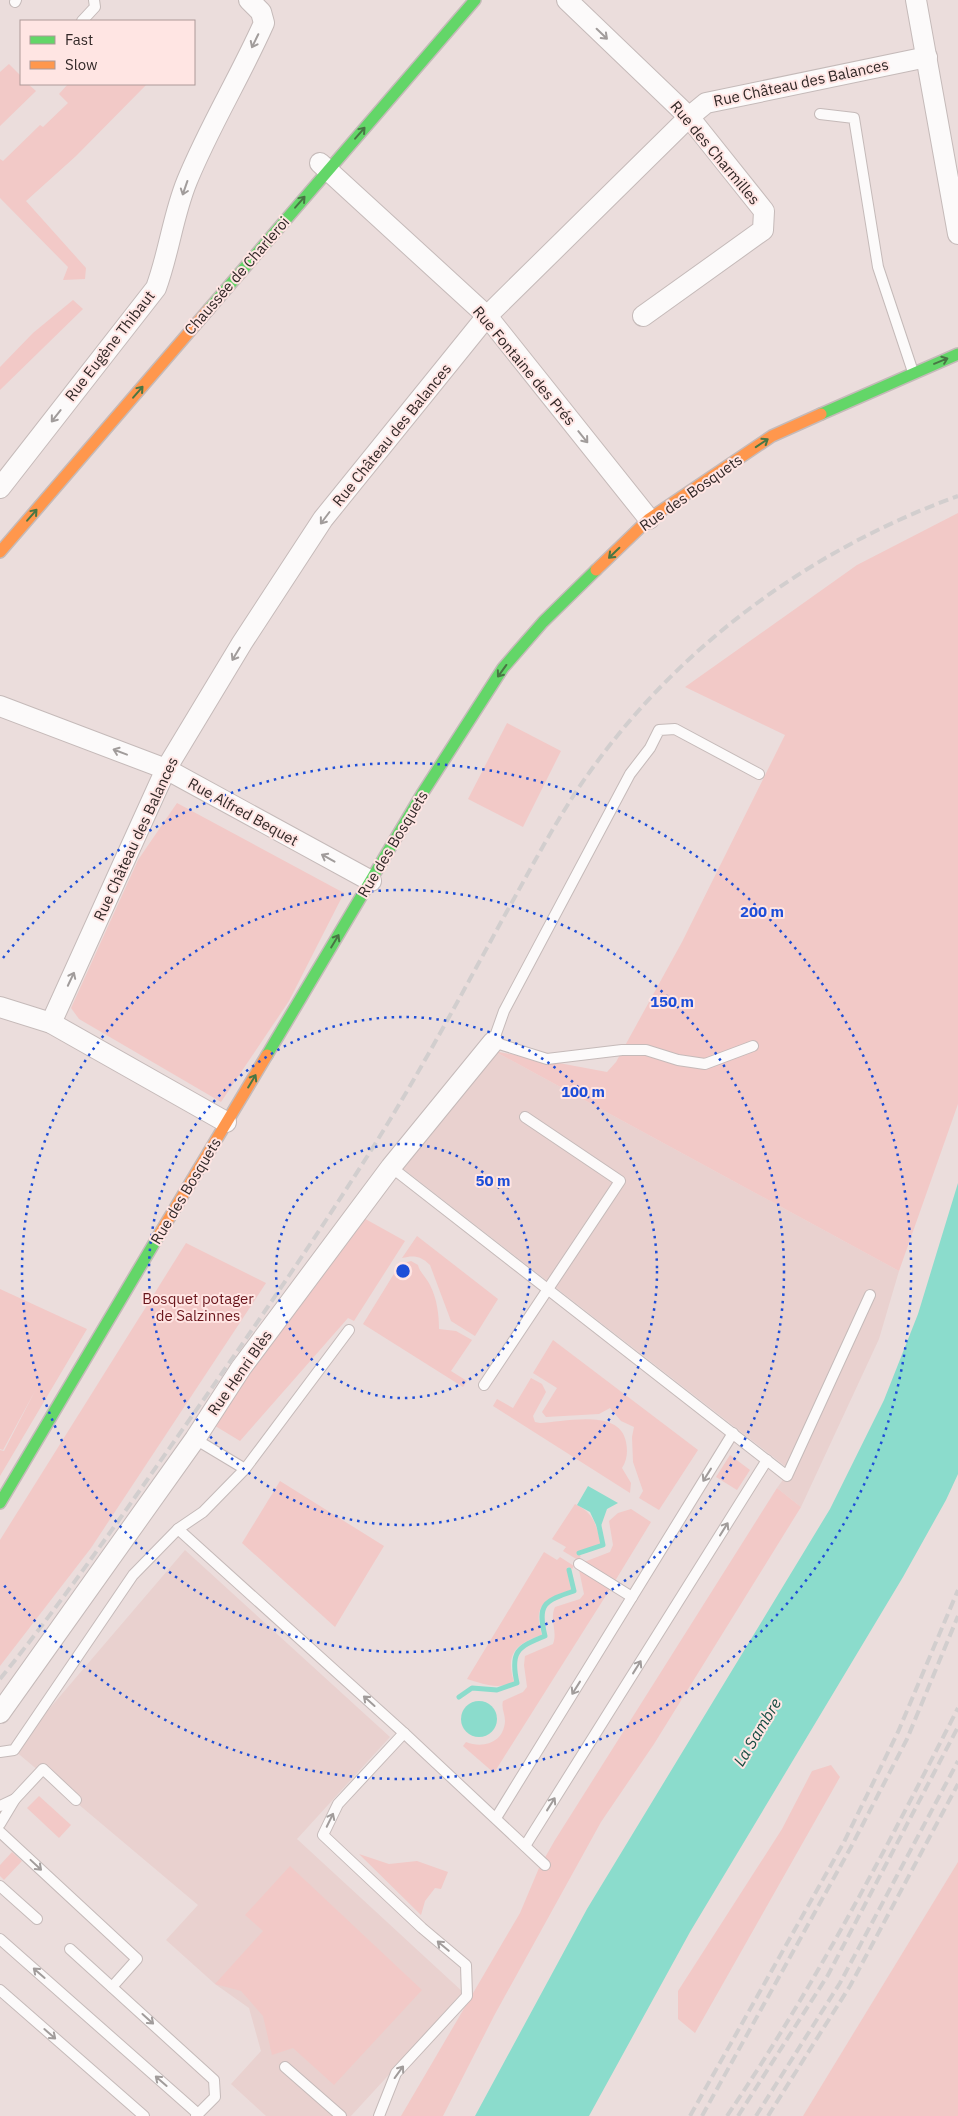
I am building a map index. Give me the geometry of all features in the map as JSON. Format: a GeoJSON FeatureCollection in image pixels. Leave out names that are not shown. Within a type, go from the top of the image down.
{"type":"FeatureCollection","features":[{"type":"Feature","properties":{"kind":"street","name":"Rue Eugène Thibaut"},"geometry":{"type":"LineString","coordinates":[[0,488],[156,288],[167,259],[186,182],[207,135],[264,23],[261,12],[249,0]]}},
{"type":"Feature","properties":{"kind":"street","name":"Chaussée de Charleroi"},"geometry":{"type":"LineString","coordinates":[[0,552],[466,0]]}},
{"type":"Feature","properties":{"kind":"street","name":"Chaussée de Charleroi"},"geometry":{"type":"LineString","coordinates":[[118,397],[222,279],[475,0]]}},
{"type":"Feature","properties":{"kind":"street","name":"Rue des Charmilles"},"geometry":{"type":"LineString","coordinates":[[567,0],[689,117],[764,211],[763,230],[644,316]]}},
{"type":"Feature","properties":{"kind":"street"},"geometry":{"type":"LineString","coordinates":[[916,0],[958,234]]}},
{"type":"Feature","properties":{"kind":"street","name":"Rue Château des Balances"},"geometry":{"type":"LineString","coordinates":[[51,1023],[166,769],[242,643],[323,520],[487,316],[689,117],[706,103],[927,57]]}},
{"type":"Feature","properties":{"kind":"street","name":"Rue Fontaine des Prés"},"geometry":{"type":"LineString","coordinates":[[324,167],[487,316],[649,519]]}},
{"type":"Feature","properties":{"kind":"street","name":"Rue des Bosquets"},"geometry":{"type":"LineString","coordinates":[[0,1502],[422,794],[503,668],[543,622],[649,519],[772,436],[913,372],[958,354]]}},
{"type":"Feature","properties":{"kind":"street","name":"Rue Alfred Bequet"},"geometry":{"type":"LineString","coordinates":[[0,706],[166,769],[371,882]]}},
{"type":"Feature","properties":{"kind":"street"},"geometry":{"type":"LineString","coordinates":[[0,1007],[51,1023],[226,1122]]}},
{"type":"Feature","properties":{"kind":"street","name":"Rue Henri Blès"},"geometry":{"type":"LineString","coordinates":[[0,1713],[195,1439],[241,1368],[391,1167],[493,1042]]}},
{"type":"Feature","properties":{"kind":"lane"},"geometry":{"type":"LineString","coordinates":[[83,20],[95,7],[94,0]]}},
{"type":"Feature","properties":{"kind":"lane"},"geometry":{"type":"LineString","coordinates":[[820,114],[854,118],[878,268],[913,372]]}},
{"type":"Feature","properties":{"kind":"lane"},"geometry":{"type":"LineString","coordinates":[[753,1046],[705,1064],[678,1060],[646,1050],[622,1050],[547,1059],[493,1042],[504,1011],[630,774],[650,748],[659,730],[675,729],[759,774]]}},
{"type":"Feature","properties":{"kind":"lane"},"geometry":{"type":"LineString","coordinates":[[484,1385],[620,1181],[525,1117]]}},
{"type":"Feature","properties":{"kind":"lane"},"geometry":{"type":"LineString","coordinates":[[391,1167],[787,1476],[870,1295]]}},
{"type":"Feature","properties":{"kind":"lane"},"geometry":{"type":"LineString","coordinates":[[0,1752],[14,1750],[133,1575],[178,1529],[204,1512],[245,1469],[349,1330]]}},
{"type":"Feature","properties":{"kind":"lane"},"geometry":{"type":"LineString","coordinates":[[496,1818],[733,1433]]}},
{"type":"Feature","properties":{"kind":"lane"},"geometry":{"type":"LineString","coordinates":[[195,1439],[245,1469]]}},
{"type":"Feature","properties":{"kind":"lane"},"geometry":{"type":"LineString","coordinates":[[525,1846],[767,1460]]}},
{"type":"Feature","properties":{"kind":"lane"},"geometry":{"type":"LineString","coordinates":[[178,1529],[404,1733],[545,1864]]}},
{"type":"Feature","properties":{"kind":"lane"},"geometry":{"type":"LineString","coordinates":[[579,1564],[632,1597]]}},
{"type":"Feature","properties":{"kind":"lane"},"geometry":{"type":"LineString","coordinates":[[379,2116],[396,2073],[467,1996],[466,1966],[422,1928],[323,1835],[338,1804],[404,1733]]}},
{"type":"Feature","properties":{"kind":"lane"},"geometry":{"type":"LineString","coordinates":[[0,1824],[15,1799],[43,1769],[76,1800]]}},
{"type":"Feature","properties":{"kind":"lane"},"geometry":{"type":"LineString","coordinates":[[0,1806],[15,1799]]}},
{"type":"Feature","properties":{"kind":"lane"},"geometry":{"type":"LineString","coordinates":[[0,1832],[137,1958],[112,1987]]}},
{"type":"Feature","properties":{"kind":"lane"},"geometry":{"type":"LineString","coordinates":[[0,1886],[37,1919]]}},
{"type":"Feature","properties":{"kind":"lane"},"geometry":{"type":"LineString","coordinates":[[0,1939],[197,2114],[208,2106],[215,2097],[214,2080],[70,1949]]}},
{"type":"Feature","properties":{"kind":"lane"},"geometry":{"type":"LineString","coordinates":[[0,1990],[144,2116]]}},
{"type":"Feature","properties":{"kind":"lane"},"geometry":{"type":"LineString","coordinates":[[286,2067],[341,2116]]}},
{"type":"Feature","properties":{"kind":"shaded area"},"geometry":{"type":"Polygon","coordinates":[[[494,1051],[899,1271],[879,1339],[801,1507],[777,1488],[790,1470],[397,1164],[494,1051]]]}},
{"type":"Feature","properties":{"kind":"shaded area"},"geometry":{"type":"Polygon","coordinates":[[[185,1550],[390,1737],[297,1839],[464,1993],[351,2116],[266,2116],[231,2084],[261,2051],[249,2008],[215,1984],[166,1940],[198,1905],[14,1750],[185,1550]]]}},
{"type":"Feature","properties":{"kind":"green space"},"geometry":{"type":"Polygon","coordinates":[[[9,64],[20,75],[20,85],[29,85],[36,91],[0,126],[0,72],[9,64]]]}},
{"type":"Feature","properties":{"kind":"green space"},"geometry":{"type":"Polygon","coordinates":[[[67,85],[146,85],[76,156],[26,201],[86,268],[85,279],[63,280],[68,267],[0,198],[0,159],[3,161],[40,125],[43,127],[68,103],[59,94],[67,85]]]}},
{"type":"Feature","properties":{"kind":"green space"},"geometry":{"type":"Polygon","coordinates":[[[73,300],[83,309],[0,390],[0,367],[33,333],[73,300]]]}},
{"type":"Feature","properties":{"kind":"green space"},"geometry":{"type":"Polygon","coordinates":[[[958,513],[958,1104],[899,1271],[494,1051],[607,1072],[616,1062],[682,942],[785,735],[685,687],[857,565],[958,513]]]}},
{"type":"Feature","properties":{"kind":"green space"},"geometry":{"type":"Polygon","coordinates":[[[507,723],[561,751],[523,827],[468,799],[507,723]]]}},
{"type":"Feature","properties":{"kind":"green space"},"geometry":{"type":"Polygon","coordinates":[[[177,803],[344,893],[289,1001],[221,1102],[79,1019],[71,1008],[138,860],[177,803]]]}},
{"type":"Feature","properties":{"kind":"green space"},"geometry":{"type":"Polygon","coordinates":[[[360,1216],[405,1241],[354,1321],[348,1318],[240,1441],[212,1424],[360,1216]]]}},
{"type":"Feature","properties":{"kind":"green space"},"geometry":{"type":"Polygon","coordinates":[[[417,1236],[498,1299],[475,1336],[451,1321],[430,1265],[417,1257],[402,1258],[417,1236]]]}},
{"type":"Feature","properties":{"kind":"green space","name":"Bosquet potager de Salzinnes"},"geometry":{"type":"Polygon","coordinates":[[[186,1243],[266,1283],[91,1548],[0,1666],[0,1540],[186,1243]]]}},
{"type":"Feature","properties":{"kind":"green space"},"geometry":{"type":"Polygon","coordinates":[[[411,1261],[418,1265],[432,1290],[439,1318],[439,1329],[456,1331],[472,1340],[451,1371],[467,1381],[463,1387],[363,1324],[400,1264],[411,1261]]]}},
{"type":"Feature","properties":{"kind":"green space"},"geometry":{"type":"Polygon","coordinates":[[[0,1289],[87,1329],[0,1476],[0,1450],[4,1451],[36,1389],[3,1450],[0,1449],[0,1289]]]}},
{"type":"Feature","properties":{"kind":"green space"},"geometry":{"type":"Polygon","coordinates":[[[553,1340],[698,1450],[659,1510],[639,1498],[643,1491],[633,1462],[632,1437],[634,1427],[621,1421],[610,1408],[599,1414],[546,1417],[542,1412],[557,1388],[533,1373],[553,1340]]]}},
{"type":"Feature","properties":{"kind":"green space"},"geometry":{"type":"Polygon","coordinates":[[[531,1378],[542,1384],[546,1392],[533,1416],[535,1422],[590,1419],[613,1425],[622,1431],[627,1449],[626,1459],[622,1468],[631,1483],[630,1493],[493,1406],[497,1399],[513,1408],[531,1378]]]}},
{"type":"Feature","properties":{"kind":"green space"},"geometry":{"type":"Polygon","coordinates":[[[730,1455],[750,1470],[737,1490],[716,1477],[730,1455]]]}},
{"type":"Feature","properties":{"kind":"green space"},"geometry":{"type":"Polygon","coordinates":[[[280,1481],[384,1546],[335,1627],[242,1543],[280,1481]]]}},
{"type":"Feature","properties":{"kind":"green space"},"geometry":{"type":"Polygon","coordinates":[[[777,1488],[801,1507],[654,1744],[601,1822],[495,2014],[443,2116],[401,2116],[520,1913],[539,1868],[555,1840],[777,1488]]]}},
{"type":"Feature","properties":{"kind":"green space"},"geometry":{"type":"Polygon","coordinates":[[[575,1504],[590,1515],[598,1531],[601,1544],[578,1552],[577,1554],[581,1556],[578,1560],[563,1551],[566,1547],[552,1539],[575,1504]]]}},
{"type":"Feature","properties":{"kind":"green space"},"geometry":{"type":"Polygon","coordinates":[[[631,1509],[651,1522],[615,1581],[584,1562],[610,1552],[613,1545],[609,1521],[618,1513],[631,1509]]]}},
{"type":"Feature","properties":{"kind":"green space"},"geometry":{"type":"Polygon","coordinates":[[[544,1552],[557,1560],[560,1557],[574,1566],[572,1569],[568,1567],[567,1570],[571,1590],[555,1596],[543,1604],[539,1616],[542,1635],[519,1646],[512,1657],[511,1664],[514,1682],[496,1686],[467,1679],[544,1552]]]}},
{"type":"Feature","properties":{"kind":"green space"},"geometry":{"type":"Polygon","coordinates":[[[579,1570],[610,1589],[494,1773],[463,1746],[466,1742],[480,1745],[486,1744],[497,1739],[501,1734],[505,1721],[503,1701],[523,1692],[527,1687],[524,1665],[525,1656],[553,1644],[555,1635],[553,1612],[555,1607],[580,1599],[584,1594],[579,1570]]]}},
{"type":"Feature","properties":{"kind":"green space"},"geometry":{"type":"Polygon","coordinates":[[[831,1765],[840,1777],[695,2033],[678,2019],[678,1991],[782,1829],[812,1771],[831,1765]]]}},
{"type":"Feature","properties":{"kind":"green space"},"geometry":{"type":"Polygon","coordinates":[[[39,1796],[71,1825],[59,1838],[27,1808],[39,1796]]]}},
{"type":"Feature","properties":{"kind":"green space"},"geometry":{"type":"Polygon","coordinates":[[[12,1852],[22,1861],[4,1880],[0,1876],[0,1865],[12,1852]]]}},
{"type":"Feature","properties":{"kind":"green space"},"geometry":{"type":"Polygon","coordinates":[[[359,1854],[389,1864],[417,1861],[448,1872],[441,1889],[435,1888],[425,1901],[421,1915],[359,1854]]]}},
{"type":"Feature","properties":{"kind":"green space"},"geometry":{"type":"Polygon","coordinates":[[[958,1862],[958,2116],[803,2116],[958,1862]]]}},
{"type":"Feature","properties":{"kind":"green space"},"geometry":{"type":"Polygon","coordinates":[[[290,1866],[422,1990],[334,2085],[293,2048],[272,2055],[263,2016],[241,1991],[215,1984],[263,1931],[245,1915],[290,1866]]]}},
{"type":"Feature","properties":{"kind":"water","name":"La Sambre"},"geometry":{"type":"Polygon","coordinates":[[[958,1183],[958,1474],[946,1500],[903,1577],[690,1932],[589,2116],[475,2116],[587,1909],[830,1509],[884,1400],[918,1314],[958,1183]]]}},
{"type":"Feature","properties":{"kind":"water"},"geometry":{"type":"Polygon","coordinates":[[[588,1486],[618,1503],[607,1509],[601,1526],[597,1527],[590,1512],[577,1505],[588,1486]]]}},
{"type":"Feature","properties":{"kind":"water"},"geometry":{"type":"Polygon","coordinates":[[[479,1701],[486,1702],[492,1706],[496,1712],[496,1726],[492,1732],[486,1736],[479,1737],[472,1736],[466,1732],[462,1726],[461,1719],[462,1712],[466,1706],[472,1702],[479,1701]]]}},
{"type":"Feature","properties":{"kind":"waterway"},"geometry":{"type":"LineString","coordinates":[[579,1553],[603,1545],[599,1526]]}},
{"type":"Feature","properties":{"kind":"waterway"},"geometry":{"type":"LineString","coordinates":[[459,1697],[472,1688],[497,1690],[517,1683],[514,1664],[515,1657],[522,1648],[545,1636],[542,1617],[545,1605],[556,1598],[574,1591],[569,1570]]}},
{"type":"Feature","properties":{"kind":"railway"},"geometry":{"type":"LineString","coordinates":[[0,1679],[105,1539],[315,1237],[401,1102],[559,820],[594,766],[630,721],[669,679],[711,640],[756,604],[803,572],[853,543],[905,517],[958,496]]}},
{"type":"Feature","properties":{"kind":"railway"},"geometry":{"type":"LineString","coordinates":[[690,2116],[844,1842],[898,1732],[958,1590]]}},
{"type":"Feature","properties":{"kind":"railway"},"geometry":{"type":"LineString","coordinates":[[702,2116],[851,1847],[907,1739],[958,1616]]}},
{"type":"Feature","properties":{"kind":"railway"},"geometry":{"type":"LineString","coordinates":[[727,2116],[790,2017],[849,1915],[958,1708]]}},
{"type":"Feature","properties":{"kind":"railway"},"geometry":{"type":"LineString","coordinates":[[738,2116],[828,1975],[958,1727]]}},
{"type":"Feature","properties":{"kind":"railway"},"geometry":{"type":"LineString","coordinates":[[756,2116],[840,1983],[958,1761]]}},
{"type":"Feature","properties":{"kind":"railway"},"geometry":{"type":"LineString","coordinates":[[768,2116],[850,1986],[958,1784]]}},
{"type":"Feature","properties":{"kind":"traffic: fast"},"geometry":{"type":"LineString","coordinates":[[209,309],[475,0]]}},
{"type":"Feature","properties":{"kind":"traffic: fast"},"geometry":{"type":"LineString","coordinates":[[821,414],[958,354]]}},
{"type":"Feature","properties":{"kind":"traffic: fast"},"geometry":{"type":"LineString","coordinates":[[267,1055],[422,794],[503,668],[543,622],[596,570]]}},
{"type":"Feature","properties":{"kind":"traffic: fast"},"geometry":{"type":"LineString","coordinates":[[0,1503],[159,1235]]}},
{"type":"Feature","properties":{"kind":"traffic: slow"},"geometry":{"type":"LineString","coordinates":[[0,552],[209,309]]}},
{"type":"Feature","properties":{"kind":"traffic: slow"},"geometry":{"type":"LineString","coordinates":[[596,570],[649,519],[772,436],[821,414]]}},
{"type":"Feature","properties":{"kind":"traffic: slow"},"geometry":{"type":"LineString","coordinates":[[159,1235],[267,1055]]}}]}
